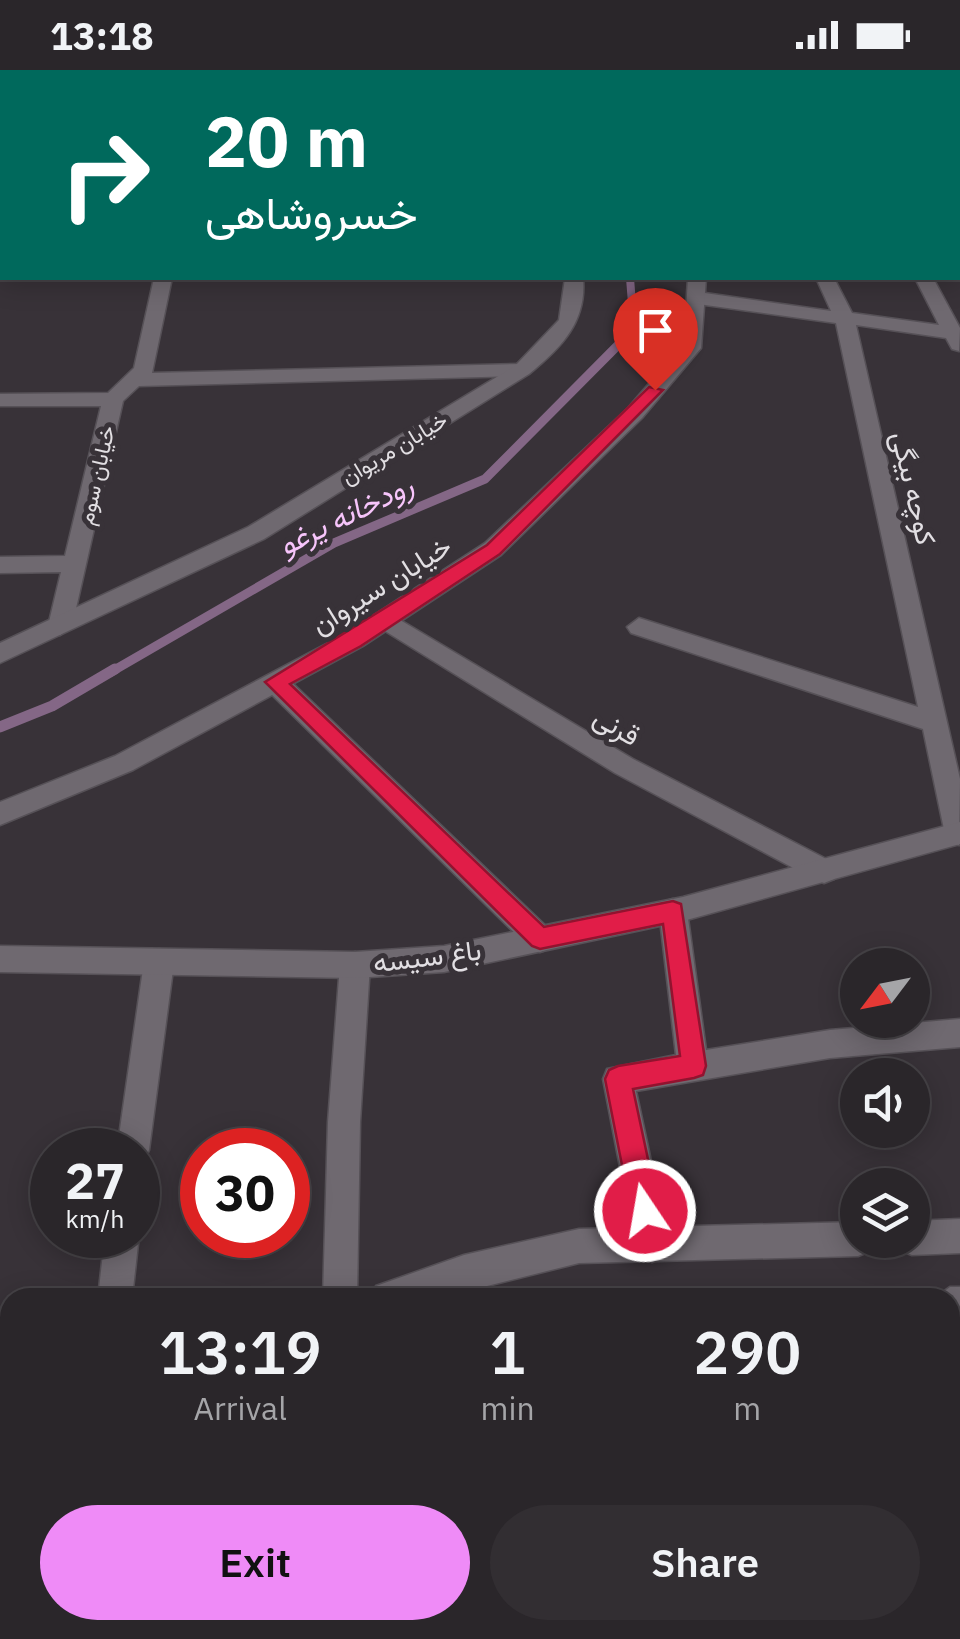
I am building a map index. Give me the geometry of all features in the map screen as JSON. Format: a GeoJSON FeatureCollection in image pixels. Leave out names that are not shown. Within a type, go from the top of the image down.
{"type":"FeatureCollection","features":[{"type":"Feature","properties":{"kind":"street","name":"خیابان سوم"},"geometry":{"type":"LineString","coordinates":[[60,626],[114,398],[144,370],[163,280]]}},
{"type":"Feature","properties":{"kind":"street","name":"خیابان مریوان"},"geometry":{"type":"LineString","coordinates":[[0,654],[256,533],[522,370],[562,337],[577,298],[574,280]]}},
{"type":"Feature","properties":{"kind":"street","name":"کوچه بیگی"},"geometry":{"type":"LineString","coordinates":[[827,280],[845,320],[960,833]]}},
{"type":"Feature","properties":{"kind":"street"},"geometry":{"type":"LineString","coordinates":[[925,280],[958,338]]}},
{"type":"Feature","properties":{"kind":"street"},"geometry":{"type":"LineString","coordinates":[[698,288],[845,320],[958,338]]}},
{"type":"Feature","properties":{"kind":"street","name":"خیابان سیروان"},"geometry":{"type":"LineString","coordinates":[[0,814],[124,763],[385,620],[493,550],[636,413],[694,344],[698,288]]}},
{"type":"Feature","properties":{"kind":"street"},"geometry":{"type":"LineString","coordinates":[[134,380],[522,370]]}},
{"type":"Feature","properties":{"kind":"street"},"geometry":{"type":"LineString","coordinates":[[0,400],[114,398]]}},
{"type":"Feature","properties":{"kind":"street"},"geometry":{"type":"LineString","coordinates":[[0,564],[75,564]]}},
{"type":"Feature","properties":{"kind":"street","name":"قرنی"},"geometry":{"type":"LineString","coordinates":[[385,620],[624,766],[824,870]]}},
{"type":"Feature","properties":{"kind":"street"},"geometry":{"type":"LineString","coordinates":[[638,627],[936,724]]}},
{"type":"Feature","properties":{"kind":"street"},"geometry":{"type":"LineString","coordinates":[[275,682],[540,939]]}},
{"type":"Feature","properties":{"kind":"street","name":"باغ سیسه"},"geometry":{"type":"LineString","coordinates":[[0,959],[355,964],[444,959],[673,911],[960,833]]}},
{"type":"Feature","properties":{"kind":"street"},"geometry":{"type":"LineString","coordinates":[[673,911],[694,1066]]}},
{"type":"Feature","properties":{"kind":"street"},"geometry":{"type":"LineString","coordinates":[[136,1128],[160,962]]}},
{"type":"Feature","properties":{"kind":"street"},"geometry":{"type":"LineString","coordinates":[[340,1288],[355,964]]}},
{"type":"Feature","properties":{"kind":"street"},"geometry":{"type":"LineString","coordinates":[[652,1244],[618,1079],[830,1044],[960,1032]]}},
{"type":"Feature","properties":{"kind":"street"},"geometry":{"type":"LineString","coordinates":[[930,1237],[960,1236]]}},
{"type":"Feature","properties":{"kind":"street"},"geometry":{"type":"LineString","coordinates":[[417,1288],[464,1272],[579,1246],[840,1239]]}},
{"type":"Feature","properties":{"kind":"street"},"geometry":{"type":"LineString","coordinates":[[116,1288],[119,1258]]}},
{"type":"Feature","properties":{"kind":"waterway","name":"رودخانه یرغو"},"geometry":{"type":"LineString","coordinates":[[630,280],[634,329],[630,333]]}},
{"type":"Feature","properties":{"kind":"waterway","name":"رودخانه یرغو"},"geometry":{"type":"LineString","coordinates":[[111,672],[334,543],[485,479],[630,333]]}},
{"type":"Feature","properties":{"kind":"waterway","name":"رودخانه یرغو"},"geometry":{"type":"LineString","coordinates":[[627,336],[630,333]]}},
{"type":"Feature","properties":{"kind":"waterway","name":"رودخانه یرغو"},"geometry":{"type":"LineString","coordinates":[[0,727],[52,706],[115,669]]}},
{"type":"Feature","properties":{"kind":"route"},"geometry":{"type":"LineString","coordinates":[[645,1211],[618,1079],[694,1066],[673,911],[540,939],[275,682],[354,640],[493,550],[636,413],[655,390]]}}]}
